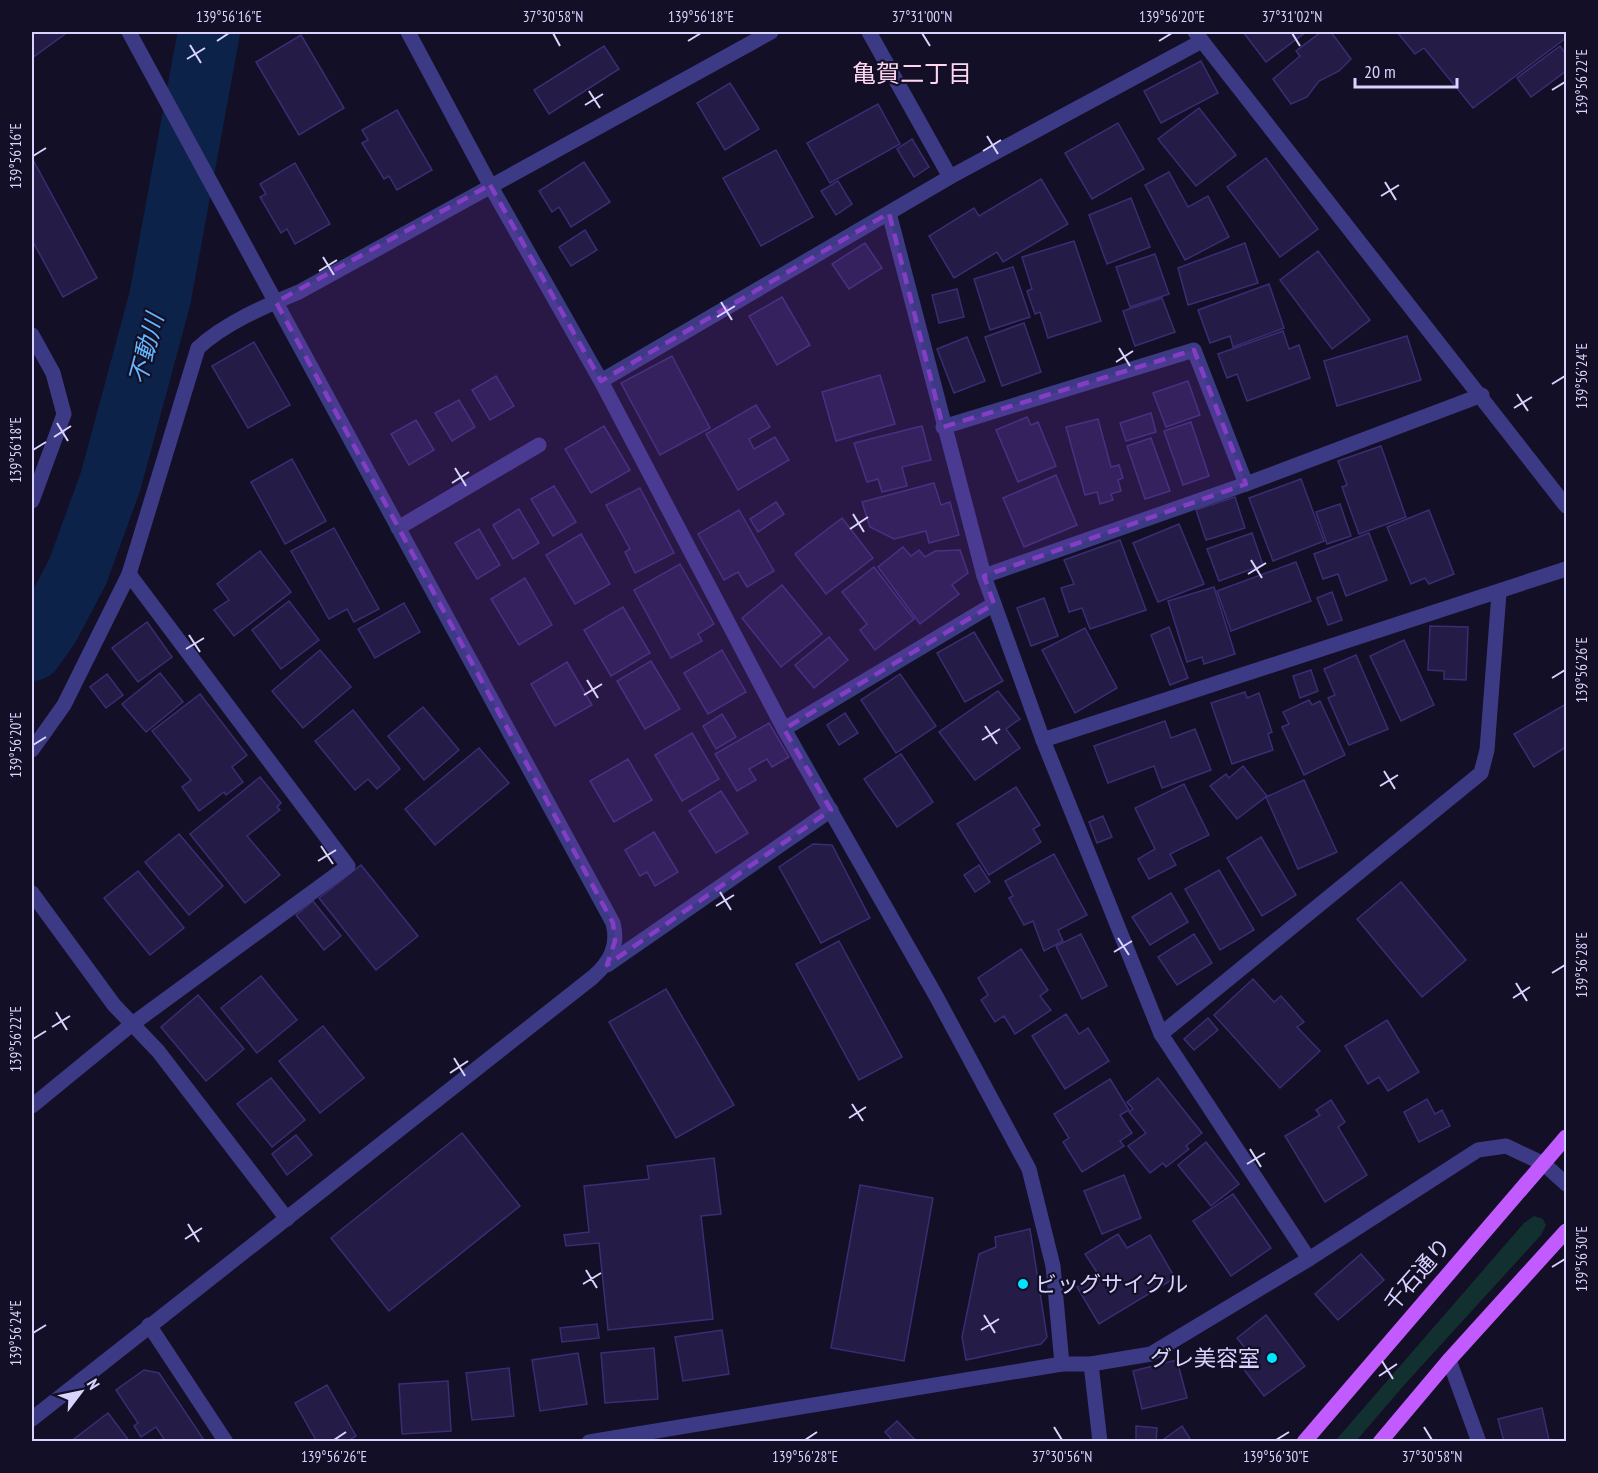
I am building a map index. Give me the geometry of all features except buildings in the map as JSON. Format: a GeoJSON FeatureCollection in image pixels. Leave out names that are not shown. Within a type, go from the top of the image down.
{"type":"FeatureCollection","features":[{"type":"Feature","properties":{"kind":"main road","name":"千石通り"},"geometry":{"type":"LineString","coordinates":[[1304,1442],[1566,1137]]}},
{"type":"Feature","properties":{"kind":"main road"},"geometry":{"type":"LineString","coordinates":[[1380,1442],[1449,1360],[1566,1231]]}},
{"type":"Feature","properties":{"kind":"street"},"geometry":{"type":"LineString","coordinates":[[129,32],[613,923],[615,941],[606,965]]}},
{"type":"Feature","properties":{"kind":"street"},"geometry":{"type":"LineString","coordinates":[[408,32],[490,185],[601,381],[784,729],[936,996],[1029,1169],[1053,1266],[1062,1364]]}},
{"type":"Feature","properties":{"kind":"street"},"geometry":{"type":"LineString","coordinates":[[32,750],[64,705],[129,574],[198,348],[208,339],[299,292],[771,32]]}},
{"type":"Feature","properties":{"kind":"street"},"geometry":{"type":"LineString","coordinates":[[869,32],[950,177]]}},
{"type":"Feature","properties":{"kind":"street"},"geometry":{"type":"LineString","coordinates":[[601,381],[950,177],[1199,36],[1482,395],[1566,506]]}},
{"type":"Feature","properties":{"kind":"street"},"geometry":{"type":"LineString","coordinates":[[889,213],[943,428],[984,576],[1043,740],[1161,1035],[1309,1259]]}},
{"type":"Feature","properties":{"kind":"street"},"geometry":{"type":"LineString","coordinates":[[32,335],[53,373],[64,414],[32,501]]}},
{"type":"Feature","properties":{"kind":"street"},"geometry":{"type":"LineString","coordinates":[[943,428],[1194,350],[1246,484]]}},
{"type":"Feature","properties":{"kind":"street"},"geometry":{"type":"LineString","coordinates":[[984,576],[1246,484],[1482,395]]}},
{"type":"Feature","properties":{"kind":"street"},"geometry":{"type":"LineString","coordinates":[[398,528],[539,445]]}},
{"type":"Feature","properties":{"kind":"street"},"geometry":{"type":"LineString","coordinates":[[1043,740],[1499,593],[1566,569]]}},
{"type":"Feature","properties":{"kind":"street"},"geometry":{"type":"LineString","coordinates":[[32,1106],[131,1025],[348,866],[129,574]]}},
{"type":"Feature","properties":{"kind":"street"},"geometry":{"type":"LineString","coordinates":[[1161,1035],[1481,772],[1487,750],[1499,593]]}},
{"type":"Feature","properties":{"kind":"street"},"geometry":{"type":"LineString","coordinates":[[784,729],[994,604]]}},
{"type":"Feature","properties":{"kind":"street"},"geometry":{"type":"LineString","coordinates":[[32,1419],[606,965],[831,810]]}},
{"type":"Feature","properties":{"kind":"street"},"geometry":{"type":"LineString","coordinates":[[32,893],[131,1025],[158,1052],[287,1219]]}},
{"type":"Feature","properties":{"kind":"street"},"geometry":{"type":"LineString","coordinates":[[588,1442],[1062,1364],[1091,1364],[1151,1354],[1309,1259],[1478,1150],[1506,1146],[1544,1164],[1566,1184]]}},
{"type":"Feature","properties":{"kind":"street"},"geometry":{"type":"LineString","coordinates":[[149,1325],[226,1442]]}},
{"type":"Feature","properties":{"kind":"street"},"geometry":{"type":"LineString","coordinates":[[1449,1360],[1479,1442]]}},
{"type":"Feature","properties":{"kind":"street"},"geometry":{"type":"LineString","coordinates":[[1091,1364],[1100,1442]]}},
{"type":"Feature","properties":{"kind":"highlighted area"},"geometry":{"type":"Polygon","coordinates":[[[490,185],[601,381],[889,213],[943,427],[1194,350],[1246,484],[984,576],[994,604],[784,729],[831,810],[607,965],[615,941],[613,923],[276,302],[490,185]]]}},
{"type":"Feature","properties":{"kind":"green space"},"geometry":{"type":"Polygon","coordinates":[[[1534,1216],[1543,1219],[1546,1225],[1541,1235],[1356,1441],[1335,1441],[1524,1223],[1534,1216]]]}},
{"type":"Feature","properties":{"kind":"waterway","name":"不動川"},"geometry":{"type":"LineString","coordinates":[[32,650],[49,626],[78,571],[111,480],[160,298],[209,32]]}},
{"type":"Feature","properties":{"kind":"place","name":"ビッグサイクル"},"geometry":{"type":"Point","coordinates":[1023,1284]}},
{"type":"Feature","properties":{"kind":"place","name":"グレ美容室"},"geometry":{"type":"Point","coordinates":[1272,1358]}},
{"type":"Feature","properties":{"kind":"district","name":"亀賀二丁目"},"geometry":{"type":"Point","coordinates":[912,73]}}]}
